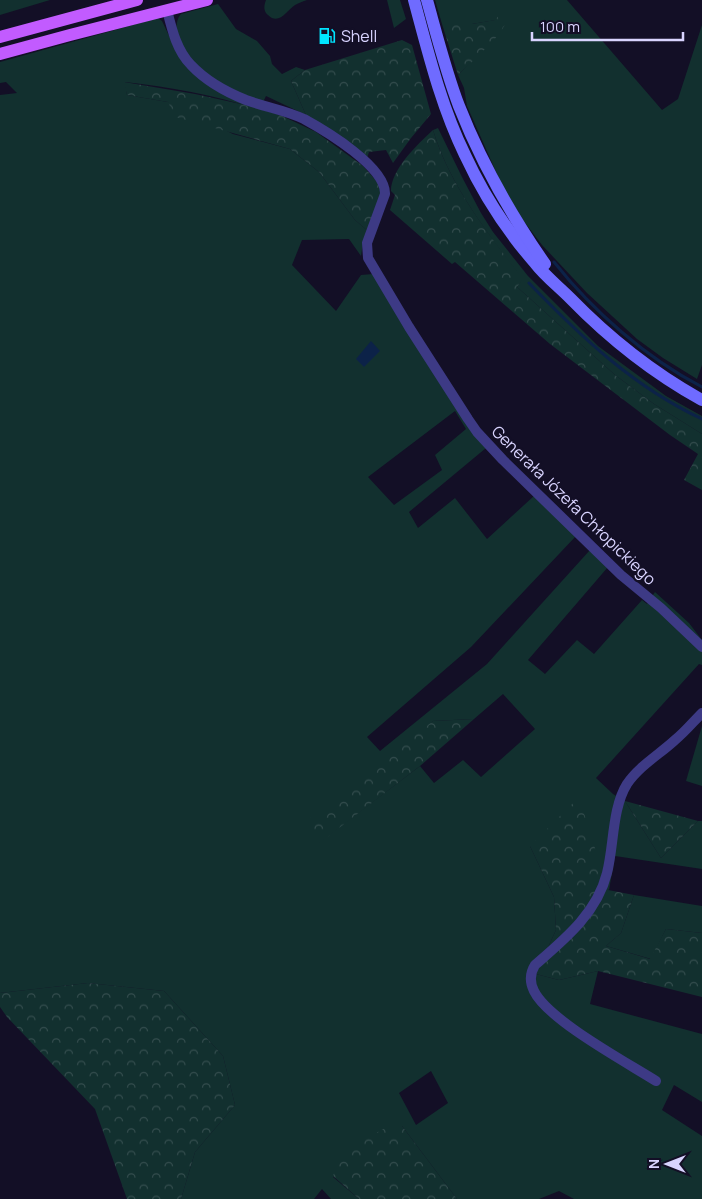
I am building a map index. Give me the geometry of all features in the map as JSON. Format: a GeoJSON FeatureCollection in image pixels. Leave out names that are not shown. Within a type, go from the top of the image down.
{"type":"FeatureCollection","features":[{"type":"Feature","properties":{"kind":"main road"},"geometry":{"type":"LineString","coordinates":[[0,37],[138,0]]}},
{"type":"Feature","properties":{"kind":"main road"},"geometry":{"type":"LineString","coordinates":[[0,54],[207,0]]}},
{"type":"Feature","properties":{"kind":"main road"},"geometry":{"type":"LineString","coordinates":[[414,0],[442,99],[459,142],[470,167],[515,238],[536,265],[606,332],[634,356],[702,400]]}},
{"type":"Feature","properties":{"kind":"main road"},"geometry":{"type":"LineString","coordinates":[[428,0],[460,107],[490,173],[515,219],[561,290]]}},
{"type":"Feature","properties":{"kind":"street","name":"Generała Józefa Chłopickiego"},"geometry":{"type":"LineString","coordinates":[[167,10],[178,46],[190,64],[209,81],[227,92],[247,100],[271,106],[303,119],[357,153],[378,174],[385,185],[383,201],[367,243],[368,258],[468,419],[502,460],[621,575],[661,608],[702,648]]}},
{"type":"Feature","properties":{"kind":"street"},"geometry":{"type":"LineString","coordinates":[[656,1081],[570,1027],[539,998],[534,990],[531,973],[535,965],[584,919],[599,896],[607,874],[621,799],[627,784],[638,771],[677,739],[702,713]]}},
{"type":"Feature","properties":{"kind":"green space"},"geometry":{"type":"Polygon","coordinates":[[[0,0],[50,0],[0,15],[0,0]]]}},
{"type":"Feature","properties":{"kind":"green space"},"geometry":{"type":"Polygon","coordinates":[[[266,0],[307,0],[295,5],[283,16],[276,19],[265,12],[266,0]]]}},
{"type":"Feature","properties":{"kind":"green space"},"geometry":{"type":"Polygon","coordinates":[[[387,0],[400,0],[406,19],[394,28],[387,0]]]}},
{"type":"Feature","properties":{"kind":"green space"},"geometry":{"type":"Polygon","coordinates":[[[435,0],[567,0],[662,110],[678,99],[702,25],[702,365],[697,379],[637,339],[587,293],[542,245],[516,211],[501,183],[467,106],[464,88],[458,75],[477,56],[496,20],[472,24],[442,24],[435,0]]]}},
{"type":"Feature","properties":{"kind":"green space"},"geometry":{"type":"Polygon","coordinates":[[[218,4],[236,29],[257,41],[270,56],[272,64],[282,74],[296,67],[305,70],[291,81],[306,115],[266,96],[259,110],[193,92],[125,82],[127,95],[168,102],[233,134],[290,149],[319,172],[355,220],[368,231],[363,243],[361,256],[349,239],[302,240],[292,265],[336,311],[361,275],[373,274],[486,448],[409,512],[418,528],[455,498],[487,539],[535,495],[576,536],[471,647],[367,737],[380,751],[487,664],[590,550],[608,567],[528,660],[545,674],[577,640],[594,654],[642,600],[647,604],[655,592],[689,623],[702,640],[702,665],[699,664],[596,778],[613,794],[625,801],[661,858],[698,821],[702,821],[702,869],[615,856],[609,890],[530,846],[554,897],[556,930],[536,974],[559,980],[598,971],[590,1004],[702,1034],[702,1102],[674,1085],[662,1110],[702,1136],[702,1199],[574,1199],[559,1191],[539,1199],[457,1199],[402,1126],[333,1177],[359,1199],[331,1199],[322,1189],[314,1199],[181,1199],[195,1152],[235,1105],[223,1056],[164,991],[88,983],[0,993],[0,95],[17,93],[6,82],[0,83],[0,62],[158,18],[162,21],[175,48],[177,25],[181,14],[218,4]],[[455,411],[368,477],[394,505],[442,470],[435,455],[466,429],[455,411]],[[503,694],[474,719],[433,721],[313,847],[420,766],[434,783],[463,760],[481,777],[535,729],[503,694]],[[431,1071],[399,1093],[416,1125],[448,1103],[431,1071]]]}},
{"type":"Feature","properties":{"kind":"green space"},"geometry":{"type":"Polygon","coordinates":[[[502,12],[509,14],[502,30],[488,47],[458,75],[442,24],[472,24],[495,20],[502,12]]]}},
{"type":"Feature","properties":{"kind":"green space"},"geometry":{"type":"Polygon","coordinates":[[[402,40],[412,45],[431,114],[393,163],[386,150],[369,152],[367,158],[306,115],[291,81],[305,70],[402,40]]]}},
{"type":"Feature","properties":{"kind":"green space"},"geometry":{"type":"Polygon","coordinates":[[[124,82],[245,105],[280,115],[316,132],[363,166],[379,184],[381,194],[368,231],[355,220],[319,172],[290,149],[175,117],[168,102],[127,95],[124,82]]]}},
{"type":"Feature","properties":{"kind":"green space"},"geometry":{"type":"Polygon","coordinates":[[[438,128],[481,213],[493,232],[528,276],[598,346],[666,396],[702,416],[702,434],[654,404],[615,375],[517,287],[522,279],[471,208],[449,170],[433,130],[438,128]]]}},
{"type":"Feature","properties":{"kind":"green space"},"geometry":{"type":"Polygon","coordinates":[[[433,130],[440,151],[459,189],[483,226],[523,279],[517,287],[615,375],[654,404],[702,434],[702,490],[684,480],[698,454],[550,344],[455,262],[452,264],[390,210],[395,195],[391,191],[395,174],[406,158],[433,130]]]}},
{"type":"Feature","properties":{"kind":"green space"},"geometry":{"type":"Polygon","coordinates":[[[474,719],[420,766],[313,848],[308,820],[433,721],[474,719]]]}},
{"type":"Feature","properties":{"kind":"green space"},"geometry":{"type":"Polygon","coordinates":[[[702,726],[702,786],[686,781],[702,726]]]}},
{"type":"Feature","properties":{"kind":"green space"},"geometry":{"type":"Polygon","coordinates":[[[579,797],[608,890],[634,895],[621,933],[606,946],[650,959],[666,929],[702,933],[702,997],[598,971],[559,980],[536,974],[556,930],[554,897],[530,846],[579,797]]]}},
{"type":"Feature","properties":{"kind":"green space"},"geometry":{"type":"Polygon","coordinates":[[[625,801],[698,821],[661,858],[625,801]]]}},
{"type":"Feature","properties":{"kind":"green space"},"geometry":{"type":"Polygon","coordinates":[[[634,895],[702,906],[702,933],[666,929],[651,959],[606,946],[621,933],[634,895]]]}},
{"type":"Feature","properties":{"kind":"green space"},"geometry":{"type":"Polygon","coordinates":[[[88,983],[164,991],[223,1056],[235,1105],[195,1152],[181,1199],[127,1199],[95,1109],[7,1017],[0,1007],[0,993],[88,983]]]}},
{"type":"Feature","properties":{"kind":"green space"},"geometry":{"type":"Polygon","coordinates":[[[389,1126],[402,1126],[457,1199],[359,1199],[333,1176],[341,1152],[389,1126]]]}},
{"type":"Feature","properties":{"kind":"water"},"geometry":{"type":"Polygon","coordinates":[[[371,341],[380,351],[364,367],[356,359],[371,341]]]}},
{"type":"Feature","properties":{"kind":"waterway"},"geometry":{"type":"LineString","coordinates":[[554,262],[586,298],[622,332],[661,362],[702,387]]}},
{"type":"Feature","properties":{"kind":"waterway"},"geometry":{"type":"LineString","coordinates":[[529,283],[568,323],[631,376],[677,406],[702,419]]}},
{"type":"Feature","properties":{"kind":"place","name":"Shell"},"geometry":{"type":"Point","coordinates":[327,36]}}]}
